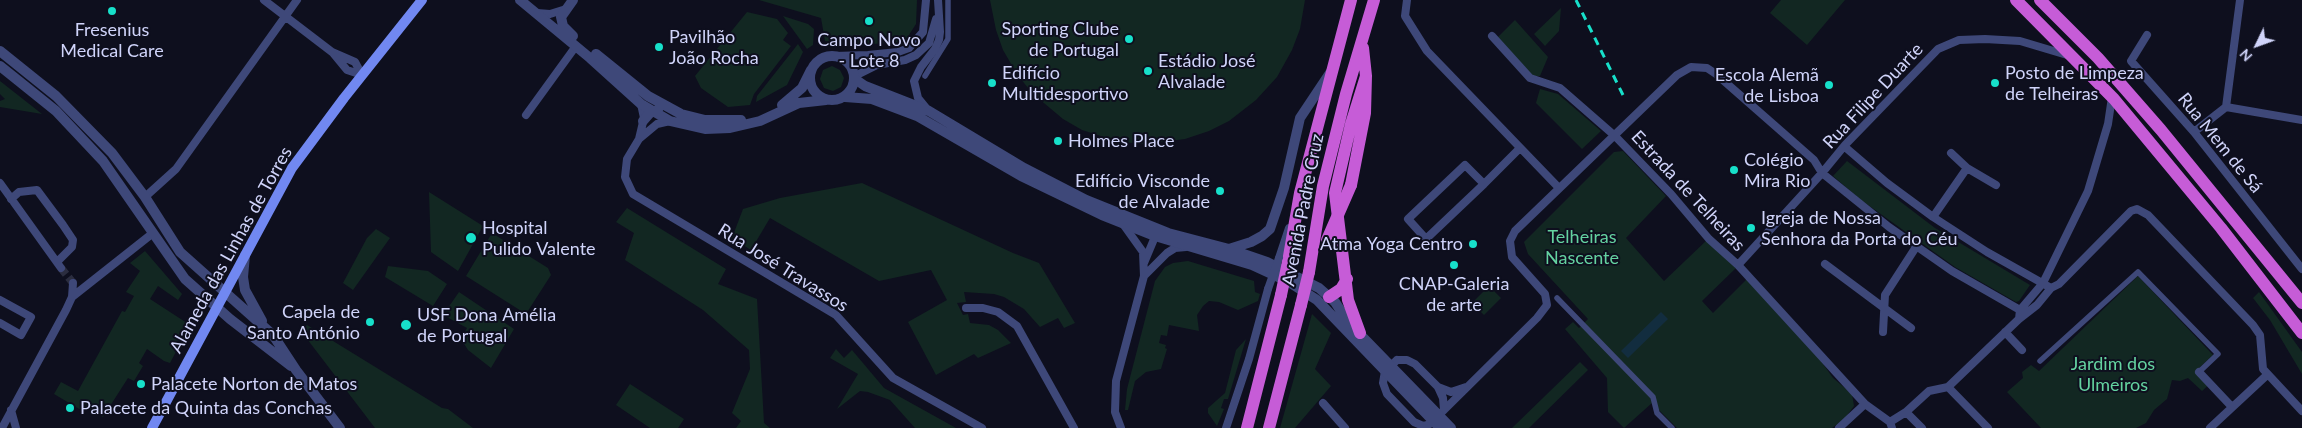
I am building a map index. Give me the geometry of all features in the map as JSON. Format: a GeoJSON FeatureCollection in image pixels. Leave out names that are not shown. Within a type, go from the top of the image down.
{"type":"FeatureCollection","features":[{"type":"Feature","properties":{"kind":"highway","name":"Avenida Padre Cruz"},"geometry":{"type":"LineString","coordinates":[[1247,428],[1281,295],[1284,260],[1300,193],[1351,0]]}},
{"type":"Feature","properties":{"kind":"highway","name":"Avenida Padre Cruz"},"geometry":{"type":"LineString","coordinates":[[1269,428],[1309,272],[1323,186],[1346,94],[1374,0]]}},
{"type":"Feature","properties":{"kind":"highway"},"geometry":{"type":"LineString","coordinates":[[2016,0],[2112,97],[2221,228],[2302,333]]}},
{"type":"Feature","properties":{"kind":"highway"},"geometry":{"type":"LineString","coordinates":[[2040,0],[2098,58],[2162,130],[2302,303]]}},
{"type":"Feature","properties":{"kind":"highway"},"geometry":{"type":"LineString","coordinates":[[1309,272],[1327,240],[1350,185],[1365,114],[1366,76],[1362,43]]}},
{"type":"Feature","properties":{"kind":"highway"},"geometry":{"type":"LineString","coordinates":[[1360,333],[1348,300],[1335,193],[1366,76]]}},
{"type":"Feature","properties":{"kind":"highway"},"geometry":{"type":"LineString","coordinates":[[1329,297],[1341,289],[1347,280]]}},
{"type":"Feature","properties":{"kind":"highway"},"geometry":{"type":"LineString","coordinates":[[2267,288],[2302,339]]}},
{"type":"Feature","properties":{"kind":"main road","name":"Alameda das Linhas de Torres"},"geometry":{"type":"LineString","coordinates":[[152,428],[292,168],[362,75],[422,0]]}},
{"type":"Feature","properties":{"kind":"street"},"geometry":{"type":"LineString","coordinates":[[264,0],[332,52],[355,62],[362,75]]}},
{"type":"Feature","properties":{"kind":"street"},"geometry":{"type":"LineString","coordinates":[[145,197],[176,169],[297,0]]}},
{"type":"Feature","properties":{"kind":"street"},"geometry":{"type":"LineString","coordinates":[[520,0],[576,46],[641,104],[651,112],[670,121],[705,129],[730,128],[760,121],[799,103],[836,100],[845,97],[872,99],[918,116],[1022,176],[1122,224],[1229,249],[1267,262],[1293,274],[1319,288],[1329,297],[1388,368]]}},
{"type":"Feature","properties":{"kind":"street"},"geometry":{"type":"LineString","coordinates":[[573,0],[561,17],[567,31],[648,96],[681,114]]}},
{"type":"Feature","properties":{"kind":"street"},"geometry":{"type":"LineString","coordinates":[[643,121],[651,112],[665,111],[722,122],[758,116],[788,101],[802,88],[811,70],[820,59],[834,56],[868,55],[909,48],[923,32],[926,0]]}},
{"type":"Feature","properties":{"kind":"street"},"geometry":{"type":"LineString","coordinates":[[929,111],[918,98],[914,81],[921,67],[936,49],[940,32],[938,0]]}},
{"type":"Feature","properties":{"kind":"street"},"geometry":{"type":"LineString","coordinates":[[925,76],[948,39],[948,0]]}},
{"type":"Feature","properties":{"kind":"street"},"geometry":{"type":"LineString","coordinates":[[1407,0],[1405,16],[1427,51],[1519,149],[1559,188]]}},
{"type":"Feature","properties":{"kind":"street"},"geometry":{"type":"LineString","coordinates":[[2194,132],[2226,107],[2240,0]]}},
{"type":"Feature","properties":{"kind":"street"},"geometry":{"type":"LineString","coordinates":[[537,13],[550,14],[566,9]]}},
{"type":"Feature","properties":{"kind":"street"},"geometry":{"type":"LineString","coordinates":[[845,97],[850,92],[855,78],[878,65],[905,60],[921,51],[933,33],[938,10]]}},
{"type":"Feature","properties":{"kind":"street","name":"Rua Mem de Sá"},"geometry":{"type":"LineString","coordinates":[[2147,35],[2131,61],[2194,132],[2302,269]]}},
{"type":"Feature","properties":{"kind":"street","name":"Estrada de Telheiras"},"geometry":{"type":"LineString","coordinates":[[1492,36],[1530,78],[1560,88],[1615,136],[1671,194],[1709,239],[1738,265],[1865,404],[1891,425]]}},
{"type":"Feature","properties":{"kind":"street","name":"Rua Filipe Duarte"},"geometry":{"type":"LineString","coordinates":[[1738,265],[1845,146],[1938,49],[1959,40],[2020,41],[2072,56]]}},
{"type":"Feature","properties":{"kind":"street"},"geometry":{"type":"LineString","coordinates":[[526,115],[576,46]]}},
{"type":"Feature","properties":{"kind":"street"},"geometry":{"type":"LineString","coordinates":[[0,51],[56,96],[84,122],[112,154],[145,197],[180,252],[224,293],[264,324]]}},
{"type":"Feature","properties":{"kind":"street"},"geometry":{"type":"LineString","coordinates":[[834,56],[848,62],[855,78],[865,86],[929,111],[1060,187],[1186,247],[1252,265],[1304,291],[1322,298],[1329,297]]}},
{"type":"Feature","properties":{"kind":"street"},"geometry":{"type":"LineString","coordinates":[[0,66],[73,127],[103,162],[153,233],[168,258],[185,279],[217,308],[296,370]]}},
{"type":"Feature","properties":{"kind":"street"},"geometry":{"type":"LineString","coordinates":[[1229,249],[1262,236],[1270,229],[1284,188],[1300,118],[1334,66]]}},
{"type":"Feature","properties":{"kind":"street"},"geometry":{"type":"LineString","coordinates":[[1439,419],[1443,398],[1438,387],[1424,371],[1410,362],[1400,360],[1388,368],[1383,383],[1391,399],[1419,425],[1423,426],[1439,419],[1466,387],[1547,306],[1545,294],[1514,262],[1510,247],[1515,231],[1681,71],[1696,66],[1707,68],[1716,74],[1814,160],[1822,173],[1916,247],[1968,281],[2020,310]]}},
{"type":"Feature","properties":{"kind":"street"},"geometry":{"type":"LineString","coordinates":[[811,70],[811,84],[814,91],[826,100]]}},
{"type":"Feature","properties":{"kind":"street"},"geometry":{"type":"LineString","coordinates":[[2019,319],[2020,310],[2043,283],[2088,191],[2108,124],[2112,97]]}},
{"type":"Feature","properties":{"kind":"street","name":"Rua José Travassos"},"geometry":{"type":"LineString","coordinates":[[641,104],[644,112],[639,139],[627,159],[625,168],[628,186],[633,194],[836,315],[893,378],[982,428]]}},
{"type":"Feature","properties":{"kind":"street"},"geometry":{"type":"LineString","coordinates":[[2226,107],[2302,120]]}},
{"type":"Feature","properties":{"kind":"street","name":"Rua José Travassos"},"geometry":{"type":"LineString","coordinates":[[639,139],[657,124],[670,121]]}},
{"type":"Feature","properties":{"kind":"street"},"geometry":{"type":"LineString","coordinates":[[1845,146],[1887,183],[1933,217],[1987,252],[2051,288]]}},
{"type":"Feature","properties":{"kind":"street"},"geometry":{"type":"LineString","coordinates":[[1484,184],[1465,165],[1408,219],[1426,239],[1484,184],[1519,149]]}},
{"type":"Feature","properties":{"kind":"street"},"geometry":{"type":"LineString","coordinates":[[1951,153],[1967,168],[1996,185]]}},
{"type":"Feature","properties":{"kind":"street"},"geometry":{"type":"LineString","coordinates":[[1933,217],[1967,168]]}},
{"type":"Feature","properties":{"kind":"street"},"geometry":{"type":"LineString","coordinates":[[0,183],[11,199],[59,265],[72,247],[73,240],[63,225],[36,190],[24,190],[11,199]]}},
{"type":"Feature","properties":{"kind":"street"},"geometry":{"type":"LineString","coordinates":[[1891,425],[1929,391],[1948,387],[2019,319],[2037,305],[2051,288],[2059,284],[2131,211],[2137,209],[2148,215],[2253,325],[2260,335],[2263,370],[2302,411]]}},
{"type":"Feature","properties":{"kind":"street"},"geometry":{"type":"LineString","coordinates":[[1121,428],[1115,412],[1116,380],[1144,276],[1140,246],[1122,224]]}},
{"type":"Feature","properties":{"kind":"street"},"geometry":{"type":"LineString","coordinates":[[2,428],[72,298],[153,233]]}},
{"type":"Feature","properties":{"kind":"street"},"geometry":{"type":"LineString","coordinates":[[1144,265],[1157,233]]}},
{"type":"Feature","properties":{"kind":"street"},"geometry":{"type":"LineString","coordinates":[[1144,276],[1167,253],[1175,248],[1186,247]]}},
{"type":"Feature","properties":{"kind":"street"},"geometry":{"type":"LineString","coordinates":[[1883,332],[1885,295],[1916,247]]}},
{"type":"Feature","properties":{"kind":"street"},"geometry":{"type":"LineString","coordinates":[[245,253],[243,277],[245,290],[264,324],[282,346],[296,370],[340,428]]}},
{"type":"Feature","properties":{"kind":"street","name":"Avenida Padre Cruz"},"geometry":{"type":"LineString","coordinates":[[1226,428],[1268,289],[1284,260]]}},
{"type":"Feature","properties":{"kind":"street"},"geometry":{"type":"LineString","coordinates":[[1825,264],[1911,328]]}},
{"type":"Feature","properties":{"kind":"street"},"geometry":{"type":"LineString","coordinates":[[2040,361],[2138,272],[2218,354],[2199,372],[2232,407]]}},
{"type":"Feature","properties":{"kind":"street"},"geometry":{"type":"LineString","coordinates":[[72,298],[73,283]]}},
{"type":"Feature","properties":{"kind":"street"},"geometry":{"type":"LineString","coordinates":[[1304,291],[1317,300],[1439,419],[1451,428]]}},
{"type":"Feature","properties":{"kind":"street"},"geometry":{"type":"LineString","coordinates":[[1557,298],[1654,398],[1657,413],[1672,428]]}},
{"type":"Feature","properties":{"kind":"street"},"geometry":{"type":"LineString","coordinates":[[0,300],[31,318],[21,335],[0,323]]}},
{"type":"Feature","properties":{"kind":"street"},"geometry":{"type":"LineString","coordinates":[[966,308],[983,308],[998,312],[1017,326],[1074,428]]}},
{"type":"Feature","properties":{"kind":"street"},"geometry":{"type":"LineString","coordinates":[[2005,332],[2022,350]]}},
{"type":"Feature","properties":{"kind":"street"},"geometry":{"type":"LineString","coordinates":[[2210,428],[2267,375]]}},
{"type":"Feature","properties":{"kind":"street"},"geometry":{"type":"LineString","coordinates":[[1438,387],[1451,392],[1466,387]]}},
{"type":"Feature","properties":{"kind":"street"},"geometry":{"type":"LineString","coordinates":[[1948,387],[1988,428]]}},
{"type":"Feature","properties":{"kind":"street"},"geometry":{"type":"LineString","coordinates":[[1323,403],[1345,428]]}},
{"type":"Feature","properties":{"kind":"street"},"geometry":{"type":"LineString","coordinates":[[1839,428],[1865,404]]}},
{"type":"Feature","properties":{"kind":"street"},"geometry":{"type":"LineString","coordinates":[[11,410],[16,428]]}},
{"type":"Feature","properties":{"kind":"street"},"geometry":{"type":"LineString","coordinates":[[1906,412],[1922,428]]}},
{"type":"Feature","properties":{"kind":"green space","name":"Campo Novo - Lote 8"},"geometry":{"type":"Polygon","coordinates":[[[759,0],[917,0],[916,24],[907,38],[898,42],[848,46],[825,41],[821,18],[759,0]]]}},
{"type":"Feature","properties":{"kind":"green space","name":"Estádio José Alvalade"},"geometry":{"type":"Polygon","coordinates":[[[990,0],[1305,0],[1300,29],[1292,50],[1277,77],[1256,100],[1229,121],[1209,131],[1185,139],[1145,144],[1120,142],[1082,130],[1063,119],[1032,93],[1017,74],[1003,50],[996,30],[990,0]]]}},
{"type":"Feature","properties":{"kind":"green space"},"geometry":{"type":"Polygon","coordinates":[[[1781,0],[1845,0],[1807,45],[1770,13],[1781,0]]]}},
{"type":"Feature","properties":{"kind":"green space"},"geometry":{"type":"Polygon","coordinates":[[[1561,8],[1559,31],[1545,46],[1534,34],[1561,8]]]}},
{"type":"Feature","properties":{"kind":"green space"},"geometry":{"type":"Polygon","coordinates":[[[747,12],[777,19],[788,33],[783,40],[791,46],[754,94],[750,105],[728,107],[701,88],[695,76],[747,12]]]}},
{"type":"Feature","properties":{"kind":"green space"},"geometry":{"type":"Polygon","coordinates":[[[783,16],[808,24],[814,29],[813,45],[807,49],[783,16]]]}},
{"type":"Feature","properties":{"kind":"green space"},"geometry":{"type":"Polygon","coordinates":[[[1515,20],[1548,57],[1540,76],[1531,76],[1497,38],[1515,20]]]}},
{"type":"Feature","properties":{"kind":"green space"},"geometry":{"type":"Polygon","coordinates":[[[798,44],[803,52],[787,85],[756,102],[757,96],[798,44]]]}},
{"type":"Feature","properties":{"kind":"green space"},"geometry":{"type":"Polygon","coordinates":[[[832,66],[840,70],[844,78],[841,87],[833,91],[824,88],[820,79],[823,70],[832,66]]]}},
{"type":"Feature","properties":{"kind":"green space"},"geometry":{"type":"Polygon","coordinates":[[[0,81],[42,114],[0,107],[0,101],[5,99],[0,94],[0,81]]]}},
{"type":"Feature","properties":{"kind":"green space"},"geometry":{"type":"Polygon","coordinates":[[[1540,89],[1558,94],[1601,131],[1582,149],[1536,103],[1540,89]]]}},
{"type":"Feature","properties":{"kind":"green space","name":"Telheiras Nascente"},"geometry":{"type":"Polygon","coordinates":[[[1623,151],[1666,196],[1626,238],[1664,281],[1707,240],[1736,268],[1702,301],[1713,313],[1747,279],[1816,354],[1833,378],[1852,394],[1854,406],[1845,418],[1832,428],[1677,428],[1652,403],[1624,428],[1608,412],[1607,378],[1565,329],[1573,322],[1579,328],[1588,319],[1528,254],[1524,242],[1614,152],[1623,151]]]}},
{"type":"Feature","properties":{"kind":"green space"},"geometry":{"type":"Polygon","coordinates":[[[1847,161],[1935,228],[2030,285],[2019,301],[2016,302],[1955,267],[1861,200],[1833,176],[1847,161]]]}},
{"type":"Feature","properties":{"kind":"green space"},"geometry":{"type":"Polygon","coordinates":[[[862,183],[1013,253],[1039,263],[1075,323],[1064,328],[1058,318],[1040,327],[1024,309],[1004,297],[994,294],[964,292],[966,302],[957,303],[963,315],[968,314],[970,323],[989,325],[998,330],[1011,343],[978,358],[974,354],[936,375],[908,322],[947,300],[931,270],[879,281],[770,218],[751,250],[732,238],[743,209],[780,198],[862,183]]]}},
{"type":"Feature","properties":{"kind":"green space"},"geometry":{"type":"Polygon","coordinates":[[[429,192],[483,226],[458,271],[431,252],[429,192]]]}},
{"type":"Feature","properties":{"kind":"green space"},"geometry":{"type":"Polygon","coordinates":[[[627,208],[726,269],[718,284],[757,299],[764,423],[770,428],[736,428],[741,421],[732,413],[750,369],[749,350],[703,310],[625,260],[634,233],[616,222],[627,208]]]}},
{"type":"Feature","properties":{"kind":"green space"},"geometry":{"type":"Polygon","coordinates":[[[376,229],[390,238],[353,290],[343,283],[367,238],[376,229]]]}},
{"type":"Feature","properties":{"kind":"green space"},"geometry":{"type":"Polygon","coordinates":[[[492,233],[548,268],[551,275],[526,314],[466,276],[492,233]]]}},
{"type":"Feature","properties":{"kind":"green space"},"geometry":{"type":"Polygon","coordinates":[[[145,251],[182,294],[178,300],[158,286],[150,299],[190,325],[170,363],[147,349],[139,363],[143,366],[134,381],[128,378],[103,417],[84,404],[81,410],[54,394],[61,382],[78,391],[122,311],[125,312],[134,296],[126,292],[140,271],[130,263],[145,251]]]}},
{"type":"Feature","properties":{"kind":"green space"},"geometry":{"type":"Polygon","coordinates":[[[1188,261],[1254,281],[1255,292],[1260,294],[1258,301],[1238,310],[1219,302],[1209,301],[1197,315],[1199,331],[1169,325],[1167,336],[1161,335],[1159,343],[1166,345],[1165,348],[1167,349],[1161,369],[1146,372],[1135,381],[1128,410],[1125,410],[1127,389],[1155,281],[1165,267],[1173,263],[1188,261]]]}},
{"type":"Feature","properties":{"kind":"green space"},"geometry":{"type":"Polygon","coordinates":[[[388,266],[428,271],[447,284],[433,306],[385,277],[388,266]]]}},
{"type":"Feature","properties":{"kind":"green space","name":"Jardim dos Ulmeiros"},"geometry":{"type":"Polygon","coordinates":[[[2138,276],[2213,355],[2199,368],[2212,382],[2202,391],[2188,378],[2180,381],[2172,380],[2167,399],[2154,410],[2146,423],[2136,428],[2041,428],[2007,392],[2023,378],[2022,372],[2031,365],[2039,371],[2138,276]]]}},
{"type":"Feature","properties":{"kind":"green space"},"geometry":{"type":"Polygon","coordinates":[[[1489,286],[1501,298],[1484,315],[1472,303],[1489,286]]]}},
{"type":"Feature","properties":{"kind":"green space"},"geometry":{"type":"Polygon","coordinates":[[[459,292],[514,329],[491,368],[468,350],[461,339],[467,328],[443,315],[459,292]]]}},
{"type":"Feature","properties":{"kind":"green space"},"geometry":{"type":"Polygon","coordinates":[[[2259,292],[2302,352],[2302,374],[2270,320],[2253,298],[2259,292]]]}},
{"type":"Feature","properties":{"kind":"green space"},"geometry":{"type":"Polygon","coordinates":[[[1312,314],[1331,333],[1315,369],[1331,386],[1295,428],[1280,428],[1312,314]]]}},
{"type":"Feature","properties":{"kind":"green space"},"geometry":{"type":"Polygon","coordinates":[[[307,325],[442,408],[448,409],[473,428],[375,428],[301,331],[307,325]]]}},
{"type":"Feature","properties":{"kind":"green space"},"geometry":{"type":"Polygon","coordinates":[[[1246,339],[1228,399],[1224,399],[1221,408],[1224,409],[1217,426],[1208,413],[1208,408],[1225,393],[1236,350],[1246,339]]]}},
{"type":"Feature","properties":{"kind":"green space"},"geometry":{"type":"Polygon","coordinates":[[[836,349],[844,358],[852,350],[884,388],[956,428],[915,428],[890,400],[868,392],[860,391],[837,409],[858,374],[830,358],[836,349]]]}},
{"type":"Feature","properties":{"kind":"green space"},"geometry":{"type":"Polygon","coordinates":[[[1580,362],[1588,370],[1529,428],[1512,428],[1580,362]]]}},
{"type":"Feature","properties":{"kind":"green space"},"geometry":{"type":"Polygon","coordinates":[[[630,384],[684,419],[678,428],[650,428],[616,405],[630,384]]]}},
{"type":"Feature","properties":{"kind":"water"},"geometry":{"type":"Polygon","coordinates":[[[1661,312],[1668,319],[1628,358],[1621,351],[1661,312]]]}},
{"type":"Feature","properties":{"kind":"tunnel"},"geometry":{"type":"LineString","coordinates":[[61,268],[73,283]]}},
{"type":"Feature","properties":{"kind":"railway"},"geometry":{"type":"LineString","coordinates":[[1576,0],[1623,95]]}},
{"type":"Feature","properties":{"kind":"place","name":"Fresenius Medical Care"},"geometry":{"type":"Point","coordinates":[112,11]}},
{"type":"Feature","properties":{"kind":"place","name":"Campo Novo - Lote 8"},"geometry":{"type":"Point","coordinates":[869,21]}},
{"type":"Feature","properties":{"kind":"place","name":"Sporting Clube de Portugal"},"geometry":{"type":"Point","coordinates":[1129,39]}},
{"type":"Feature","properties":{"kind":"place","name":"Pavilhão João Rocha"},"geometry":{"type":"Point","coordinates":[659,47]}},
{"type":"Feature","properties":{"kind":"place","name":"Estádio José Alvalade"},"geometry":{"type":"Point","coordinates":[1148,71]}},
{"type":"Feature","properties":{"kind":"place","name":"Edifício Multidesportivo"},"geometry":{"type":"Point","coordinates":[992,83]}},
{"type":"Feature","properties":{"kind":"place","name":"Posto de Limpeza de Telheiras"},"geometry":{"type":"Point","coordinates":[1995,83]}},
{"type":"Feature","properties":{"kind":"place","name":"Escola Alemã de Lisboa"},"geometry":{"type":"Point","coordinates":[1829,85]}},
{"type":"Feature","properties":{"kind":"place","name":"Holmes Place"},"geometry":{"type":"Point","coordinates":[1058,141]}},
{"type":"Feature","properties":{"kind":"place","name":"Colégio Mira Rio"},"geometry":{"type":"Point","coordinates":[1734,170]}},
{"type":"Feature","properties":{"kind":"place","name":"Edifício Visconde de Alvalade"},"geometry":{"type":"Point","coordinates":[1220,191]}},
{"type":"Feature","properties":{"kind":"place","name":"Igreja de Nossa Senhora da Porta do Céu"},"geometry":{"type":"Point","coordinates":[1751,228]}},
{"type":"Feature","properties":{"kind":"place","name":"Hospital Pulido Valente"},"geometry":{"type":"Point","coordinates":[471,238]}},
{"type":"Feature","properties":{"kind":"place","name":"Atma Yoga Centro"},"geometry":{"type":"Point","coordinates":[1473,244]}},
{"type":"Feature","properties":{"kind":"place","name":"CNAP-Galeria de arte"},"geometry":{"type":"Point","coordinates":[1454,265]}},
{"type":"Feature","properties":{"kind":"place","name":"Capela de Santo António"},"geometry":{"type":"Point","coordinates":[370,322]}},
{"type":"Feature","properties":{"kind":"place","name":"USF Dona Amélia de Portugal"},"geometry":{"type":"Point","coordinates":[406,325]}},
{"type":"Feature","properties":{"kind":"place","name":"Palacete Norton de Matos"},"geometry":{"type":"Point","coordinates":[141,384]}},
{"type":"Feature","properties":{"kind":"place","name":"Palacete da Quinta das Conchas"},"geometry":{"type":"Point","coordinates":[70,408]}}]}
